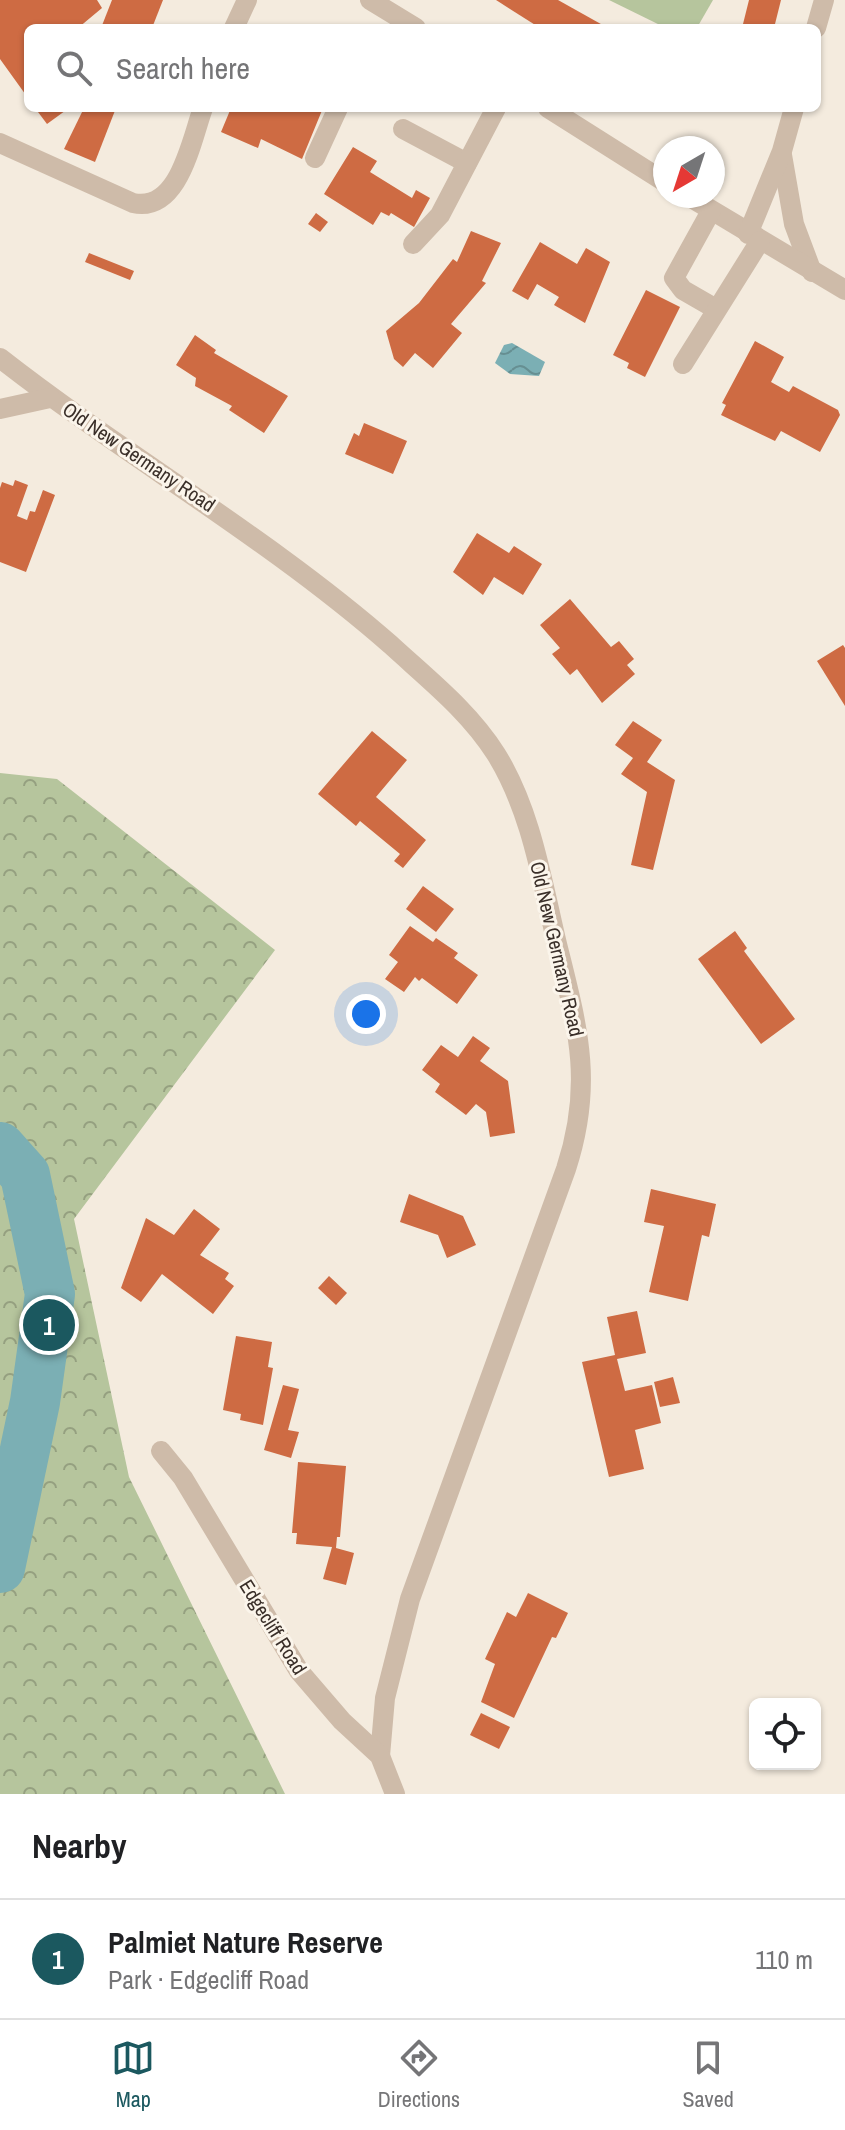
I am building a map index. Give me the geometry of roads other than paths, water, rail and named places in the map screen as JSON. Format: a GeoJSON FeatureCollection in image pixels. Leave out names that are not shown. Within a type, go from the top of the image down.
{"type":"FeatureCollection","features":[{"type":"Feature","properties":{"kind":"street"},"geometry":{"type":"LineString","coordinates":[[236,24],[247,0]]}},
{"type":"Feature","properties":{"kind":"street"},"geometry":{"type":"LineString","coordinates":[[370,0],[383,20]]}},
{"type":"Feature","properties":{"kind":"street"},"geometry":{"type":"LineString","coordinates":[[817,24],[824,0]]}},
{"type":"Feature","properties":{"kind":"street"},"geometry":{"type":"LineString","coordinates":[[0,143],[133,203],[148,205],[164,197],[176,179],[201,112]]}},
{"type":"Feature","properties":{"kind":"street"},"geometry":{"type":"LineString","coordinates":[[315,158],[336,112]]}},
{"type":"Feature","properties":{"kind":"street"},"geometry":{"type":"LineString","coordinates":[[413,244],[436,221],[494,112]]}},
{"type":"Feature","properties":{"kind":"street"},"geometry":{"type":"LineString","coordinates":[[554,112],[653,174]]}},
{"type":"Feature","properties":{"kind":"street"},"geometry":{"type":"LineString","coordinates":[[683,364],[754,238],[793,112]]}},
{"type":"Feature","properties":{"kind":"street"},"geometry":{"type":"LineString","coordinates":[[403,129],[467,163]]}},
{"type":"Feature","properties":{"kind":"street"},"geometry":{"type":"LineString","coordinates":[[782,151],[794,224],[812,272]]}},
{"type":"Feature","properties":{"kind":"street"},"geometry":{"type":"LineString","coordinates":[[706,208],[845,290]]}},
{"type":"Feature","properties":{"kind":"street"},"geometry":{"type":"LineString","coordinates":[[711,211],[674,278],[683,290],[716,309]]}},
{"type":"Feature","properties":{"kind":"street","name":"Old New Germany Road"},"geometry":{"type":"LineString","coordinates":[[0,358],[50,398],[317,582],[440,689],[466,716],[496,754],[523,812],[571,1000],[584,1084],[576,1139],[410,1599],[385,1698],[380,1756]]}},
{"type":"Feature","properties":{"kind":"street"},"geometry":{"type":"LineString","coordinates":[[0,409],[50,398]]}},
{"type":"Feature","properties":{"kind":"street","name":"Edgecliff Road"},"geometry":{"type":"LineString","coordinates":[[161,1451],[183,1478],[299,1671],[342,1721],[380,1756],[395,1794]]}},
{"type":"Feature","properties":{"kind":"water"},"geometry":{"type":"Polygon","coordinates":[[[512,343],[545,362],[539,376],[510,374],[495,363],[504,345],[512,343]]]}},
{"type":"Feature","properties":{"kind":"waterway"},"geometry":{"type":"LineString","coordinates":[[0,1147],[25,1175],[50,1294],[35,1402],[0,1568]]}},
{"type":"Feature","properties":{"kind":"place","name":"Palmiet Nature Reserve"},"geometry":{"type":"Point","coordinates":[49,1325]}}]}
